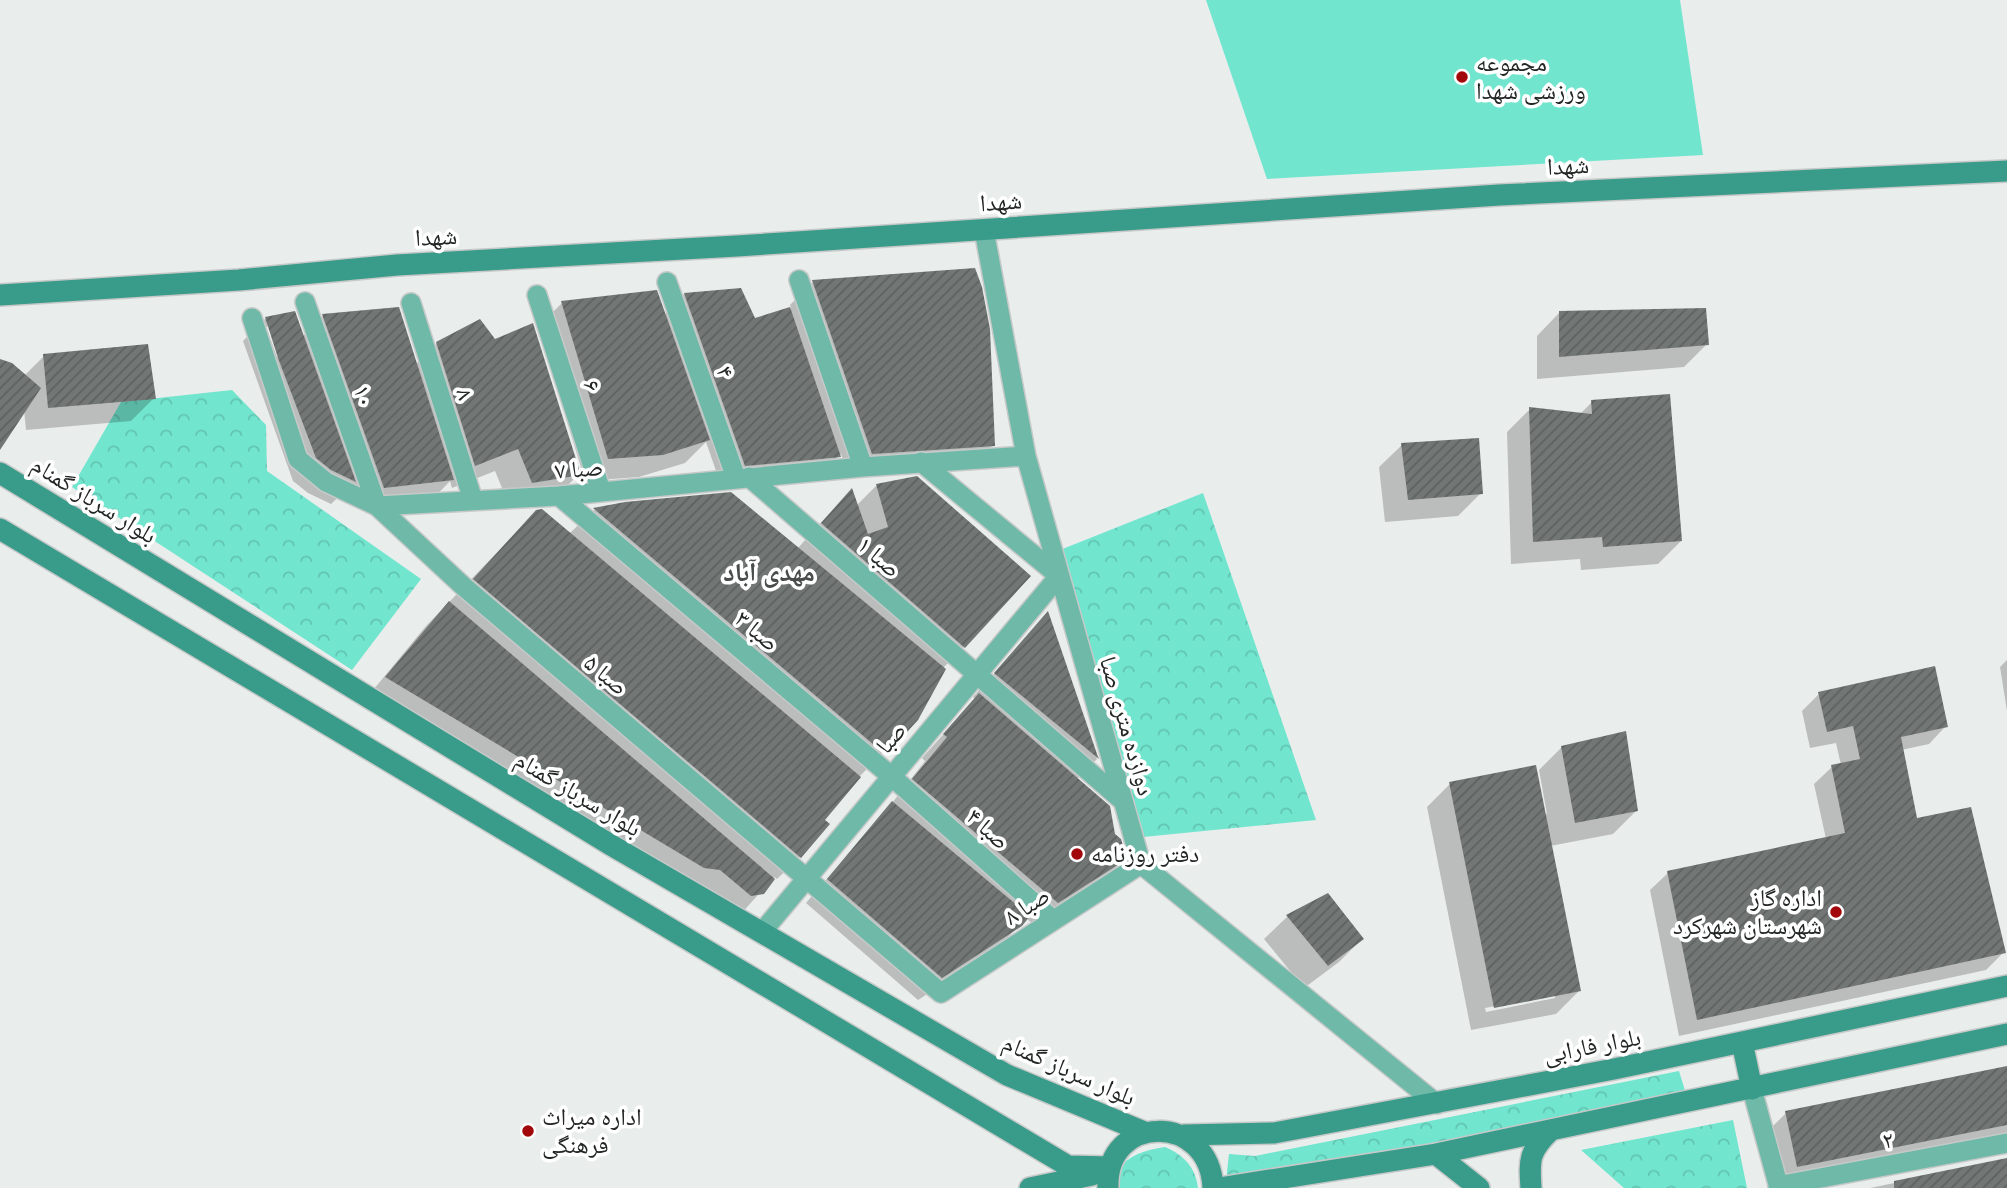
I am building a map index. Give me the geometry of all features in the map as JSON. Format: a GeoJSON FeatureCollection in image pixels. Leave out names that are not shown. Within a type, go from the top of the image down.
{"type":"FeatureCollection","features":[{"type":"Feature","properties":{"kind":"main road","name":"شهدا"},"geometry":{"type":"LineString","coordinates":[[0,295],[239,280],[397,265],[984,230],[1499,195],[2007,171]]}},
{"type":"Feature","properties":{"kind":"main road","name":"بلوار سرباز گمنام"},"geometry":{"type":"LineString","coordinates":[[0,473],[393,714],[1007,1075],[1144,1132],[1164,1130],[1184,1135]]}},
{"type":"Feature","properties":{"kind":"main road"},"geometry":{"type":"LineString","coordinates":[[0,529],[1068,1166],[1109,1176]]}},
{"type":"Feature","properties":{"kind":"main road","name":"بلوار فارابی"},"geometry":{"type":"LineString","coordinates":[[1184,1135],[1274,1133],[1437,1104],[2007,986]]}},
{"type":"Feature","properties":{"kind":"main road"},"geometry":{"type":"LineString","coordinates":[[1219,1188],[1436,1154],[2007,1034]]}},
{"type":"Feature","properties":{"kind":"main road"},"geometry":{"type":"LineString","coordinates":[[1742,1042],[1752,1088]]}},
{"type":"Feature","properties":{"kind":"main road"},"geometry":{"type":"LineString","coordinates":[[1531,1188],[1530,1164],[1534,1147],[1551,1130]]}},
{"type":"Feature","properties":{"kind":"main road"},"geometry":{"type":"LineString","coordinates":[[1109,1176],[1122,1145],[1144,1132]]}},
{"type":"Feature","properties":{"kind":"main road"},"geometry":{"type":"LineString","coordinates":[[1184,1135],[1208,1160],[1213,1188]]}},
{"type":"Feature","properties":{"kind":"main road"},"geometry":{"type":"LineString","coordinates":[[1436,1154],[1479,1188]]}},
{"type":"Feature","properties":{"kind":"main road"},"geometry":{"type":"LineString","coordinates":[[1030,1188],[1077,1176],[1109,1176]]}},
{"type":"Feature","properties":{"kind":"street","name":"دوازده متری صبا"},"geometry":{"type":"LineString","coordinates":[[984,230],[1026,456],[1141,864]]}},
{"type":"Feature","properties":{"kind":"street"},"geometry":{"type":"LineString","coordinates":[[799,280],[863,467]]}},
{"type":"Feature","properties":{"kind":"street","name":"۴"},"geometry":{"type":"LineString","coordinates":[[667,282],[742,478]]}},
{"type":"Feature","properties":{"kind":"street","name":"۶"},"geometry":{"type":"LineString","coordinates":[[537,295],[601,491]]}},
{"type":"Feature","properties":{"kind":"street","name":"۱۰"},"geometry":{"type":"LineString","coordinates":[[305,302],[377,506]]}},
{"type":"Feature","properties":{"kind":"street","name":"۸"},"geometry":{"type":"LineString","coordinates":[[411,303],[473,500]]}},
{"type":"Feature","properties":{"kind":"street","name":"صبا ۷"},"geometry":{"type":"LineString","coordinates":[[251,318],[298,459],[326,482],[377,506],[559,496],[921,462],[1026,456]]}},
{"type":"Feature","properties":{"kind":"street"},"geometry":{"type":"LineString","coordinates":[[921,462],[1059,576]]}},
{"type":"Feature","properties":{"kind":"street","name":"صبا ۱"},"geometry":{"type":"LineString","coordinates":[[742,478],[977,674],[1123,802]]}},
{"type":"Feature","properties":{"kind":"street","name":"صبا ۳"},"geometry":{"type":"LineString","coordinates":[[559,496],[891,776]]}},
{"type":"Feature","properties":{"kind":"street","name":"صبا ۵"},"geometry":{"type":"LineString","coordinates":[[377,506],[463,586],[941,993]]}},
{"type":"Feature","properties":{"kind":"street","name":"صبا"},"geometry":{"type":"LineString","coordinates":[[762,932],[1059,576]]}},
{"type":"Feature","properties":{"kind":"street","name":"صبا ۴"},"geometry":{"type":"LineString","coordinates":[[891,776],[1052,919]]}},
{"type":"Feature","properties":{"kind":"street"},"geometry":{"type":"LineString","coordinates":[[1141,864],[1437,1104]]}},
{"type":"Feature","properties":{"kind":"street","name":"صبا ۸"},"geometry":{"type":"LineString","coordinates":[[941,993],[1141,864]]}},
{"type":"Feature","properties":{"kind":"street"},"geometry":{"type":"LineString","coordinates":[[1752,1088],[1778,1187]]}},
{"type":"Feature","properties":{"kind":"street","name":"۲"},"geometry":{"type":"LineString","coordinates":[[1778,1187],[2007,1143]]}},
{"type":"Feature","properties":{"kind":"green space","name":"مجموعه ورزشی شهدا"},"geometry":{"type":"Polygon","coordinates":[[[1206,0],[1680,0],[1703,155],[1267,179],[1206,0]]]}},
{"type":"Feature","properties":{"kind":"green space"},"geometry":{"type":"Polygon","coordinates":[[[232,390],[266,425],[267,471],[421,579],[352,670],[72,487],[121,402],[232,390]]]}},
{"type":"Feature","properties":{"kind":"green space"},"geometry":{"type":"Polygon","coordinates":[[[1203,493],[1316,820],[1143,837],[1060,550],[1203,493]]]}},
{"type":"Feature","properties":{"kind":"green space"},"geometry":{"type":"Polygon","coordinates":[[[1679,1071],[1687,1097],[1260,1178],[1226,1180],[1229,1154],[1255,1156],[1679,1071]]]}},
{"type":"Feature","properties":{"kind":"green space"},"geometry":{"type":"Polygon","coordinates":[[[1733,1120],[1747,1188],[1624,1188],[1581,1150],[1733,1120]]]}},
{"type":"Feature","properties":{"kind":"green space"},"geometry":{"type":"Polygon","coordinates":[[[1165,1147],[1188,1163],[1195,1174],[1198,1188],[1112,1188],[1118,1170],[1130,1158],[1165,1147]]]}},
{"type":"Feature","properties":{"kind":"building"},"geometry":{"type":"Polygon","coordinates":[[[975,268],[982,287],[990,329],[995,446],[872,454],[812,280],[975,268]]]}},
{"type":"Feature","properties":{"kind":"building"},"geometry":{"type":"Polygon","coordinates":[[[741,288],[755,318],[790,307],[841,457],[745,466],[684,293],[741,288]]]}},
{"type":"Feature","properties":{"kind":"building"},"geometry":{"type":"Polygon","coordinates":[[[657,290],[710,440],[663,455],[608,459],[561,301],[657,290]]]}},
{"type":"Feature","properties":{"kind":"building"},"geometry":{"type":"Polygon","coordinates":[[[399,307],[454,480],[384,488],[322,314],[399,307]]]}},
{"type":"Feature","properties":{"kind":"building"},"geometry":{"type":"Polygon","coordinates":[[[1706,308],[1709,345],[1559,357],[1559,311],[1706,308]]]}},
{"type":"Feature","properties":{"kind":"building"},"geometry":{"type":"Polygon","coordinates":[[[295,311],[356,482],[331,470],[316,458],[278,358],[265,317],[295,311]]]}},
{"type":"Feature","properties":{"kind":"building"},"geometry":{"type":"Polygon","coordinates":[[[480,319],[495,339],[533,323],[581,475],[532,483],[518,449],[475,466],[436,342],[480,319]]]}},
{"type":"Feature","properties":{"kind":"building"},"geometry":{"type":"Polygon","coordinates":[[[148,344],[156,399],[48,408],[43,354],[148,344]]]}},
{"type":"Feature","properties":{"kind":"building"},"geometry":{"type":"Polygon","coordinates":[[[0,359],[12,363],[41,388],[0,450],[0,359]]]}},
{"type":"Feature","properties":{"kind":"building"},"geometry":{"type":"Polygon","coordinates":[[[1670,394],[1682,541],[1603,547],[1602,537],[1533,542],[1529,407],[1592,414],[1591,400],[1670,394]]]}},
{"type":"Feature","properties":{"kind":"building"},"geometry":{"type":"Polygon","coordinates":[[[1479,438],[1483,494],[1408,500],[1401,443],[1479,438]]]}},
{"type":"Feature","properties":{"kind":"building"},"geometry":{"type":"Polygon","coordinates":[[[917,476],[1031,576],[965,648],[821,523],[852,488],[868,534],[888,527],[876,484],[917,476]]]}},
{"type":"Feature","properties":{"kind":"building"},"geometry":{"type":"Polygon","coordinates":[[[731,492],[946,669],[918,720],[886,755],[593,508],[625,502],[731,492]]]}},
{"type":"Feature","properties":{"kind":"building"},"geometry":{"type":"Polygon","coordinates":[[[542,509],[861,777],[825,820],[830,824],[801,858],[473,579],[536,510],[542,509]]]}},
{"type":"Feature","properties":{"kind":"building"},"geometry":{"type":"Polygon","coordinates":[[[449,601],[775,879],[764,894],[751,896],[720,870],[704,868],[385,677],[449,601]]]}},
{"type":"Feature","properties":{"kind":"building"},"geometry":{"type":"Polygon","coordinates":[[[1048,611],[1097,754],[1099,759],[994,673],[1048,611]]]}},
{"type":"Feature","properties":{"kind":"building","name":"اداره گاز شهرستان شهرکرد"},"geometry":{"type":"Polygon","coordinates":[[[1935,666],[1948,727],[1901,737],[1917,818],[1971,807],[2006,953],[1697,1020],[1667,871],[1845,833],[1831,765],[1860,759],[1853,726],[1827,732],[1818,692],[1935,666]]]}},
{"type":"Feature","properties":{"kind":"building"},"geometry":{"type":"Polygon","coordinates":[[[979,693],[1110,806],[1115,834],[1121,839],[1127,859],[1058,903],[912,779],[947,737],[943,734],[979,693]]]}},
{"type":"Feature","properties":{"kind":"building"},"geometry":{"type":"Polygon","coordinates":[[[1626,731],[1638,811],[1575,823],[1561,746],[1626,731]]]}},
{"type":"Feature","properties":{"kind":"building"},"geometry":{"type":"Polygon","coordinates":[[[1536,765],[1581,991],[1494,1008],[1449,782],[1536,765]]]}},
{"type":"Feature","properties":{"kind":"building"},"geometry":{"type":"Polygon","coordinates":[[[892,801],[1030,916],[1022,926],[942,978],[827,879],[892,801]]]}},
{"type":"Feature","properties":{"kind":"building"},"geometry":{"type":"Polygon","coordinates":[[[1328,893],[1364,939],[1328,966],[1286,915],[1328,893]]]}},
{"type":"Feature","properties":{"kind":"building"},"geometry":{"type":"Polygon","coordinates":[[[2007,1066],[2007,1125],[1797,1167],[1785,1111],[2007,1066]]]}},
{"type":"Feature","properties":{"kind":"building"},"geometry":{"type":"Polygon","coordinates":[[[2007,1158],[2007,1188],[1894,1188],[1894,1181],[2007,1158]]]}},
{"type":"Feature","properties":{"kind":"place","name":"مجموعه ورزشی شهدا"},"geometry":{"type":"Point","coordinates":[1462,77]}},
{"type":"Feature","properties":{"kind":"place","name":"دفتر روزنامه"},"geometry":{"type":"Point","coordinates":[1077,854]}},
{"type":"Feature","properties":{"kind":"place","name":"اداره گاز شهرستان شهرکرد"},"geometry":{"type":"Point","coordinates":[1836,912]}},
{"type":"Feature","properties":{"kind":"place","name":"اداره میراث فرهنگی"},"geometry":{"type":"Point","coordinates":[528,1131]}},
{"type":"Feature","properties":{"kind":"district","name":"مهدی آباد"},"geometry":{"type":"Point","coordinates":[769,572]}}]}
